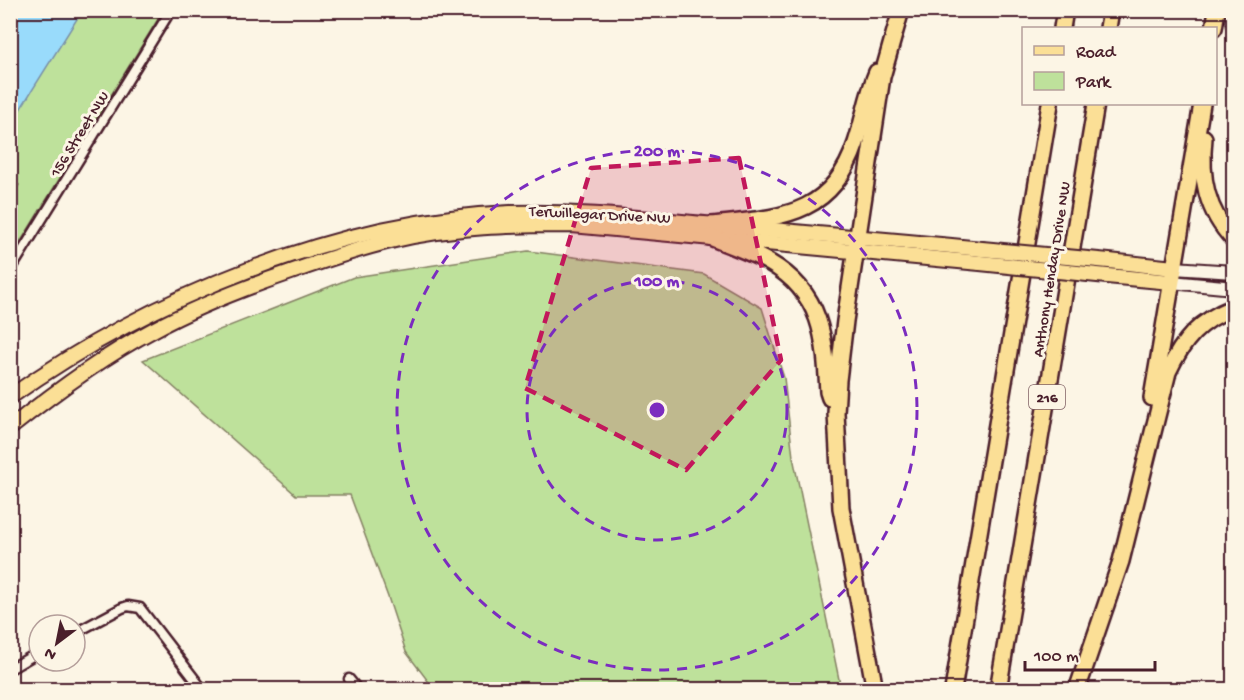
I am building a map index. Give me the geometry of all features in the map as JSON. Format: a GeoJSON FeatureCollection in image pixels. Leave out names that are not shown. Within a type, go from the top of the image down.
{"type":"FeatureCollection","features":[{"type":"Feature","properties":{"kind":"highway"},"geometry":{"type":"LineString","coordinates":[[711,231],[798,211],[815,203],[831,187],[846,169],[857,142],[869,91],[901,10]]}},
{"type":"Feature","properties":{"kind":"highway"},"geometry":{"type":"LineString","coordinates":[[1062,27],[1065,10]]}},
{"type":"Feature","properties":{"kind":"highway"},"geometry":{"type":"LineString","coordinates":[[1108,27],[1111,10]]}},
{"type":"Feature","properties":{"kind":"highway"},"geometry":{"type":"LineString","coordinates":[[1214,27],[1217,10]]}},
{"type":"Feature","properties":{"kind":"highway"},"geometry":{"type":"LineString","coordinates":[[875,690],[841,508],[836,413],[838,380],[856,244],[882,77],[893,33]]}},
{"type":"Feature","properties":{"kind":"highway","name":"Anthony Henday Drive NW"},"geometry":{"type":"LineString","coordinates":[[953,690],[1050,105]]}},
{"type":"Feature","properties":{"kind":"highway","name":"Anthony Henday Drive NW"},"geometry":{"type":"LineString","coordinates":[[998,690],[1095,105]]}},
{"type":"Feature","properties":{"kind":"highway"},"geometry":{"type":"LineString","coordinates":[[1204,105],[1203,172],[1207,194],[1216,218],[1233,240]]}},
{"type":"Feature","properties":{"kind":"highway"},"geometry":{"type":"LineString","coordinates":[[1135,501],[1204,105]]}},
{"type":"Feature","properties":{"kind":"highway"},"geometry":{"type":"LineString","coordinates":[[711,231],[769,262],[788,274],[800,286],[817,314],[826,347],[828,392],[836,413]]}},
{"type":"Feature","properties":{"kind":"highway"},"geometry":{"type":"LineString","coordinates":[[1077,690],[1121,561],[1168,372],[1178,350],[1193,332],[1209,319],[1233,307]]}},
{"type":"Feature","properties":{"kind":"main road","name":"Terwillegar Drive NW"},"geometry":{"type":"LineString","coordinates":[[10,397],[94,342],[157,309],[261,266],[395,227],[454,218],[510,213],[571,213],[643,217],[711,231]]}},
{"type":"Feature","properties":{"kind":"main road","name":"Terwillegar Drive NW"},"geometry":{"type":"LineString","coordinates":[[10,428],[125,346],[181,315],[249,286],[325,260],[396,240],[465,229],[518,225],[711,231],[981,256],[1108,261],[1233,288]]}},
{"type":"Feature","properties":{"kind":"main road","name":"Terwillegar Drive NW"},"geometry":{"type":"LineString","coordinates":[[981,256],[1107,276],[1233,272]]}},
{"type":"Feature","properties":{"kind":"street","name":"156 Street NW"},"geometry":{"type":"LineString","coordinates":[[10,271],[171,10]]}},
{"type":"Feature","properties":{"kind":"street"},"geometry":{"type":"LineString","coordinates":[[87,627],[122,608],[128,606],[140,608],[203,690]]}},
{"type":"Feature","properties":{"kind":"street"},"geometry":{"type":"LineString","coordinates":[[10,669],[27,659]]}},
{"type":"Feature","properties":{"kind":"street"},"geometry":{"type":"LineString","coordinates":[[349,679],[358,690]]}},
{"type":"Feature","properties":{"kind":"highlighted area"},"geometry":{"type":"Polygon","coordinates":[[[739,158],[781,360],[686,470],[525,388],[591,168],[739,158]]]}},
{"type":"Feature","properties":{"kind":"green space"},"geometry":{"type":"Polygon","coordinates":[[[10,11],[163,11],[21,241],[11,234],[11,198],[19,185],[11,179],[10,11]]]}},
{"type":"Feature","properties":{"kind":"green space"},"geometry":{"type":"Polygon","coordinates":[[[528,251],[704,274],[762,308],[784,378],[793,457],[841,689],[434,689],[406,652],[350,495],[296,495],[143,360],[354,277],[528,251]]]}},
{"type":"Feature","properties":{"kind":"water"},"geometry":{"type":"Polygon","coordinates":[[[10,11],[82,11],[11,124],[10,11]]]}}]}
